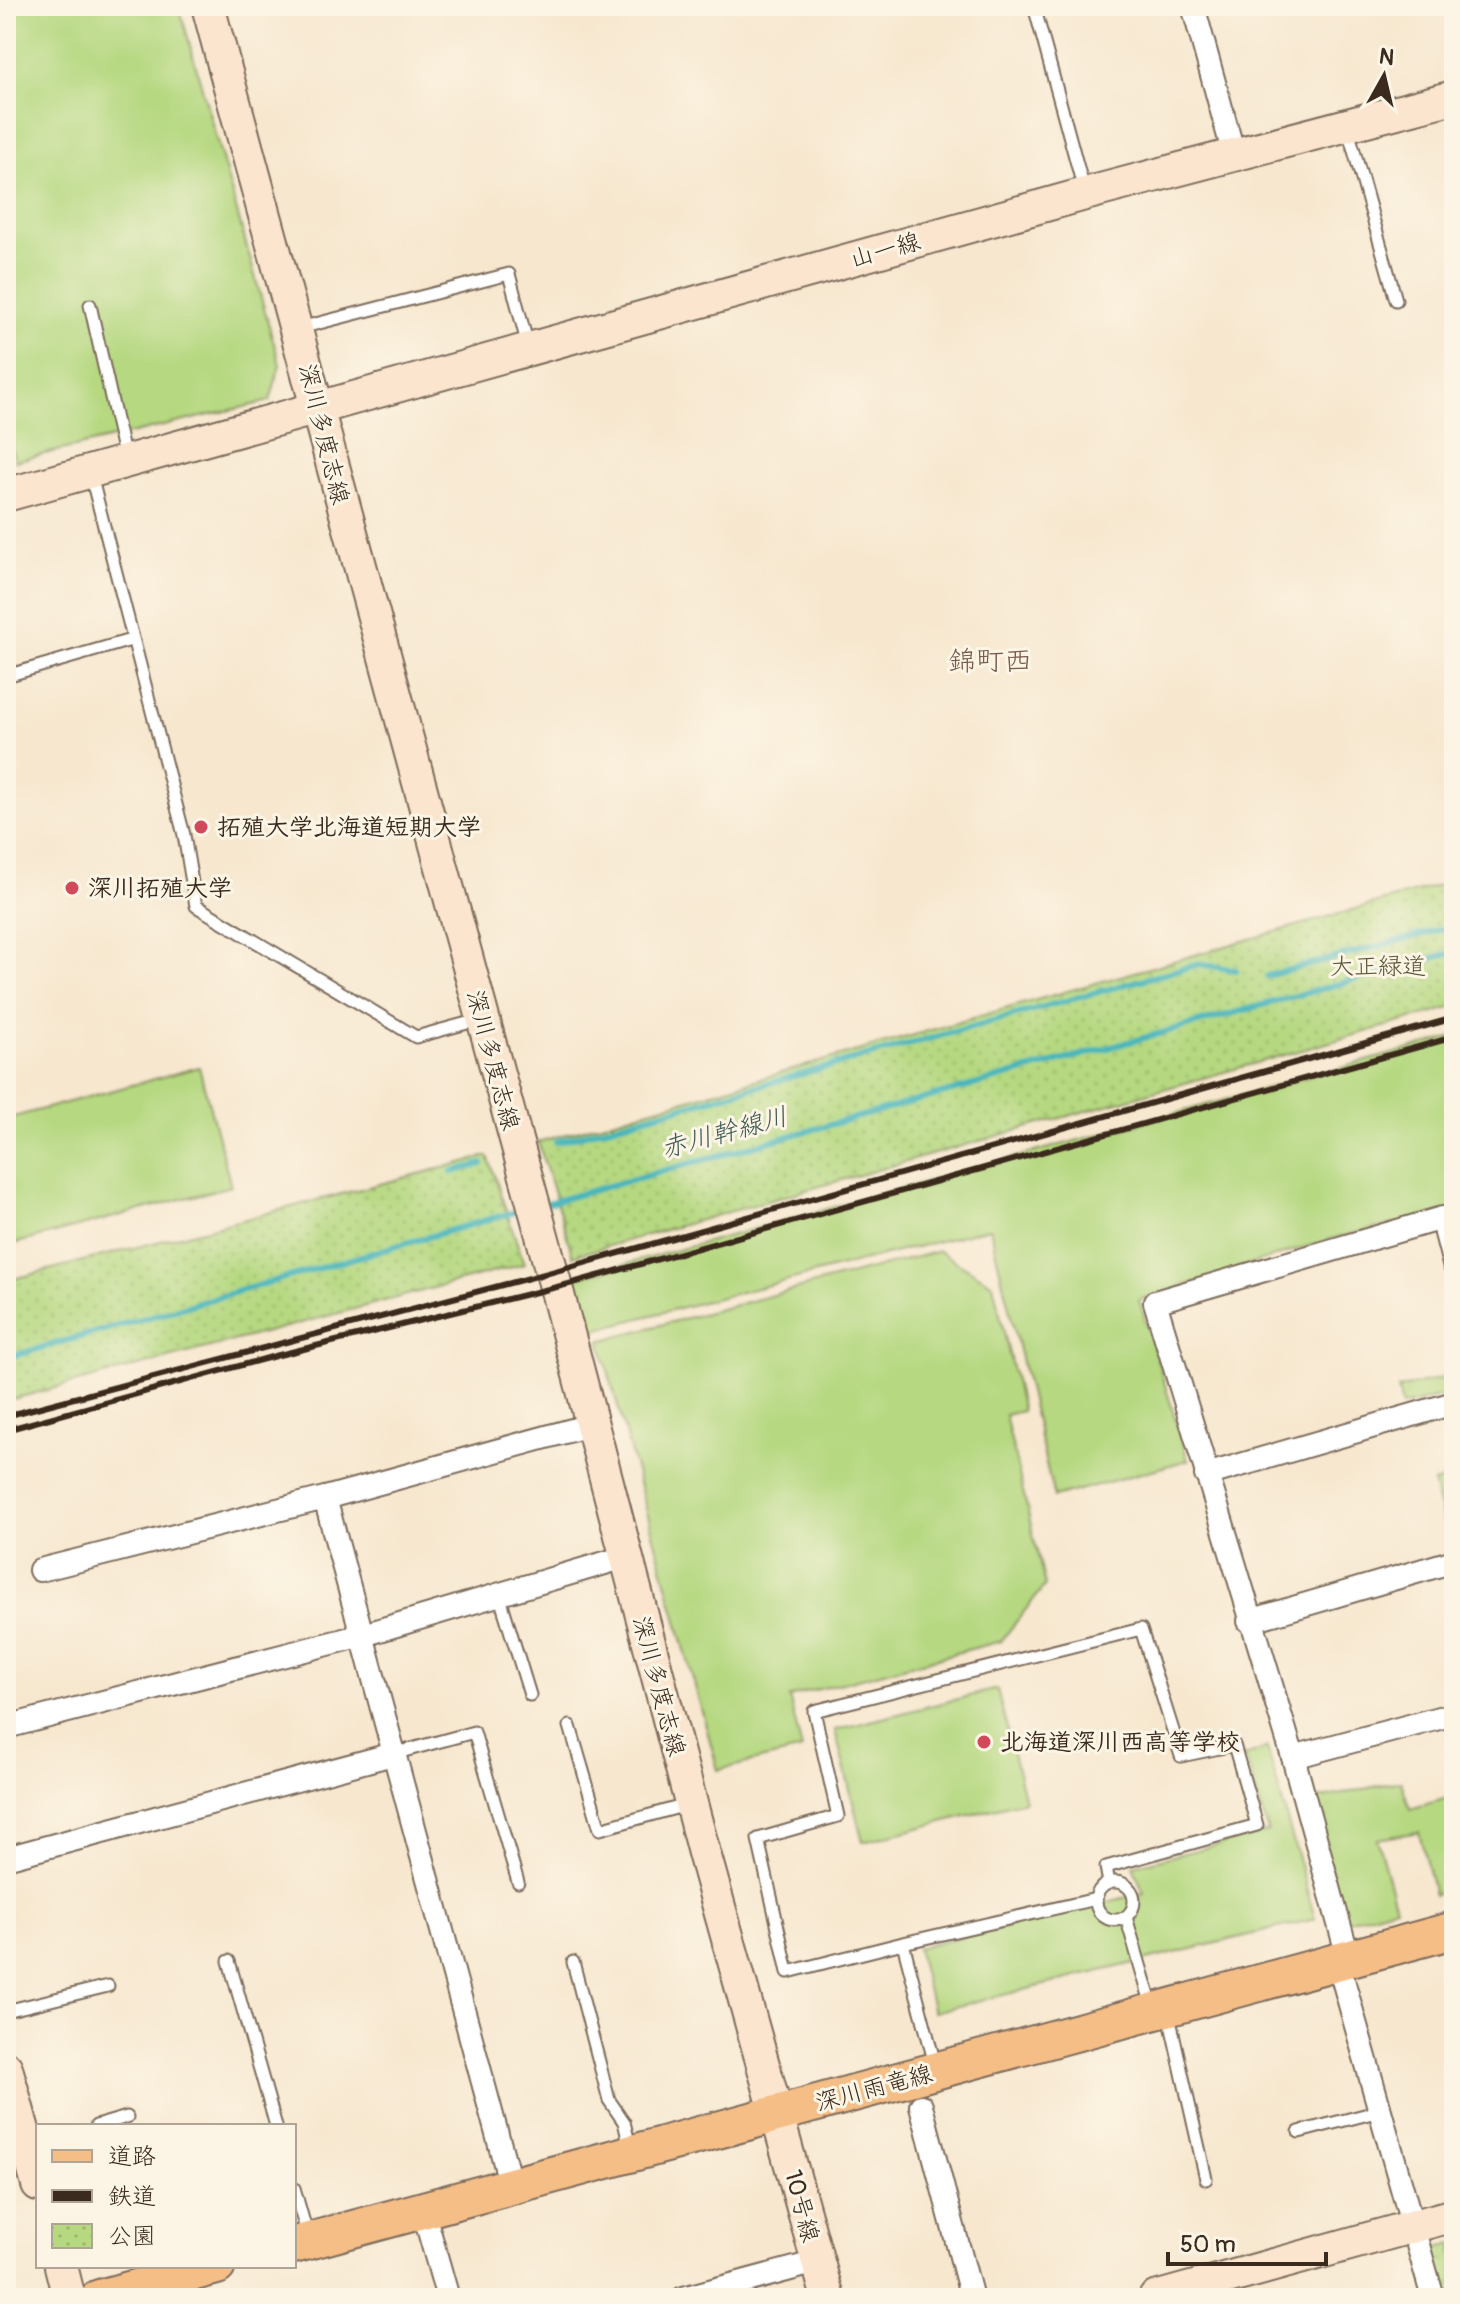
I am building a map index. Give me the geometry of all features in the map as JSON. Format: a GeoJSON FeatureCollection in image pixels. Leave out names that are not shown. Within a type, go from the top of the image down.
{"type":"FeatureCollection","features":[{"type":"Feature","properties":{"kind":"main road","name":"深川多度志線"},"geometry":{"type":"LineString","coordinates":[[208,6],[775,2114]]}},
{"type":"Feature","properties":{"kind":"main road","name":"山一線"},"geometry":{"type":"LineString","coordinates":[[6,495],[1085,194],[1454,97]]}},
{"type":"Feature","properties":{"kind":"main road","name":"深川雨竜線"},"geometry":{"type":"LineString","coordinates":[[302,2243],[1454,1930]]}},
{"type":"Feature","properties":{"kind":"main road"},"geometry":{"type":"LineString","coordinates":[[6,2068],[33,2144],[36,2169]]}},
{"type":"Feature","properties":{"kind":"main road","name":"10号線"},"geometry":{"type":"LineString","coordinates":[[775,2114],[828,2298]]}},
{"type":"Feature","properties":{"kind":"main road"},"geometry":{"type":"LineString","coordinates":[[1155,2298],[1454,2215]]}},
{"type":"Feature","properties":{"kind":"main road"},"geometry":{"type":"LineString","coordinates":[[62,2268],[69,2298]]}},
{"type":"Feature","properties":{"kind":"main road"},"geometry":{"type":"LineString","coordinates":[[99,2298],[210,2268]]}},
{"type":"Feature","properties":{"kind":"street"},"geometry":{"type":"LineString","coordinates":[[1193,6],[1234,155]]}},
{"type":"Feature","properties":{"kind":"street"},"geometry":{"type":"LineString","coordinates":[[1433,2298],[1380,2111],[1293,1757],[1249,1621],[1155,1302],[1448,1216],[1454,1264]]}},
{"type":"Feature","properties":{"kind":"street"},"geometry":{"type":"LineString","coordinates":[[1206,1475],[1454,1403]]}},
{"type":"Feature","properties":{"kind":"street"},"geometry":{"type":"LineString","coordinates":[[40,1570],[325,1498],[590,1425]]}},
{"type":"Feature","properties":{"kind":"street"},"geometry":{"type":"LineString","coordinates":[[325,1498],[511,2186]]}},
{"type":"Feature","properties":{"kind":"street"},"geometry":{"type":"LineString","coordinates":[[6,1727],[363,1635],[625,1557]]}},
{"type":"Feature","properties":{"kind":"street"},"geometry":{"type":"LineString","coordinates":[[1249,1621],[1454,1561]]}},
{"type":"Feature","properties":{"kind":"street"},"geometry":{"type":"LineString","coordinates":[[1293,1757],[1454,1714]]}},
{"type":"Feature","properties":{"kind":"street"},"geometry":{"type":"LineString","coordinates":[[6,1858],[393,1754]]}},
{"type":"Feature","properties":{"kind":"street"},"geometry":{"type":"LineString","coordinates":[[921,2106],[972,2298]]}},
{"type":"Feature","properties":{"kind":"street"},"geometry":{"type":"LineString","coordinates":[[423,2210],[448,2298]]}},
{"type":"Feature","properties":{"kind":"street"},"geometry":{"type":"LineString","coordinates":[[683,2298],[817,2262]]}},
{"type":"Feature","properties":{"kind":"lane"},"geometry":{"type":"LineString","coordinates":[[1034,6],[1085,194]]}},
{"type":"Feature","properties":{"kind":"lane"},"geometry":{"type":"LineString","coordinates":[[1347,125],[1396,300]]}},
{"type":"Feature","properties":{"kind":"lane"},"geometry":{"type":"LineString","coordinates":[[296,329],[509,274],[529,350]]}},
{"type":"Feature","properties":{"kind":"lane"},"geometry":{"type":"LineString","coordinates":[[90,305],[126,460]]}},
{"type":"Feature","properties":{"kind":"lane"},"geometry":{"type":"LineString","coordinates":[[90,472],[131,640],[184,835],[196,906],[416,1037],[482,1019]]}},
{"type":"Feature","properties":{"kind":"lane"},"geometry":{"type":"LineString","coordinates":[[6,676],[131,640]]}},
{"type":"Feature","properties":{"kind":"lane"},"geometry":{"type":"LineString","coordinates":[[499,1594],[530,1695]]}},
{"type":"Feature","properties":{"kind":"lane"},"geometry":{"type":"LineString","coordinates":[[1096,1899],[788,1972],[758,1839],[838,1816],[814,1711],[1141,1629],[1181,1756],[1234,1745],[1257,1825],[1106,1867],[1109,1883]]}},
{"type":"Feature","properties":{"kind":"lane"},"geometry":{"type":"LineString","coordinates":[[570,1726],[600,1829],[691,1804]]}},
{"type":"Feature","properties":{"kind":"lane"},"geometry":{"type":"LineString","coordinates":[[393,1754],[474,1732],[518,1882]]}},
{"type":"Feature","properties":{"kind":"lane"},"geometry":{"type":"LineString","coordinates":[[1109,1883],[1120,1883],[1129,1889],[1134,1898],[1133,1909],[1126,1917],[1115,1921],[1105,1918],[1097,1910],[1096,1899],[1100,1889],[1109,1883]]}},
{"type":"Feature","properties":{"kind":"lane"},"geometry":{"type":"LineString","coordinates":[[1126,1917],[1160,2009],[1206,2179]]}},
{"type":"Feature","properties":{"kind":"lane"},"geometry":{"type":"LineString","coordinates":[[903,1943],[937,2072]]}},
{"type":"Feature","properties":{"kind":"lane"},"geometry":{"type":"LineString","coordinates":[[229,1961],[275,2124]]}},
{"type":"Feature","properties":{"kind":"lane"},"geometry":{"type":"LineString","coordinates":[[573,1962],[609,2100],[624,2122],[632,2153]]}},
{"type":"Feature","properties":{"kind":"lane"},"geometry":{"type":"LineString","coordinates":[[6,2011],[108,1986]]}},
{"type":"Feature","properties":{"kind":"lane"},"geometry":{"type":"LineString","coordinates":[[1299,2132],[1380,2111]]}},
{"type":"Feature","properties":{"kind":"lane"},"geometry":{"type":"LineString","coordinates":[[103,2124],[127,2117]]}},
{"type":"Feature","properties":{"kind":"lane"},"geometry":{"type":"LineString","coordinates":[[296,2202],[302,2243]]}},
{"type":"Feature","properties":{"kind":"green space"},"geometry":{"type":"Polygon","coordinates":[[[6,6],[179,6],[280,365],[270,401],[15,461],[6,427],[6,6]]]}},
{"type":"Feature","properties":{"kind":"green space","name":"大正緑道"},"geometry":{"type":"Polygon","coordinates":[[[1454,881],[1454,1007],[573,1256],[538,1142],[1454,881]]]}},
{"type":"Feature","properties":{"kind":"green space"},"geometry":{"type":"Polygon","coordinates":[[[1454,1037],[1454,1210],[1334,1238],[1139,1300],[1188,1460],[1054,1497],[990,1228],[586,1332],[572,1279],[1454,1037]]]}},
{"type":"Feature","properties":{"kind":"green space"},"geometry":{"type":"Polygon","coordinates":[[[199,1067],[231,1186],[6,1246],[6,1119],[199,1067]]]}},
{"type":"Feature","properties":{"kind":"green space"},"geometry":{"type":"Polygon","coordinates":[[[488,1156],[524,1264],[6,1401],[6,1281],[488,1156]]]}},
{"type":"Feature","properties":{"kind":"green space"},"geometry":{"type":"Polygon","coordinates":[[[939,1251],[993,1284],[1022,1411],[1005,1415],[1045,1585],[1001,1641],[789,1697],[802,1750],[718,1770],[600,1341],[939,1251]]]}},
{"type":"Feature","properties":{"kind":"green space"},"geometry":{"type":"Polygon","coordinates":[[[1454,1375],[1454,1393],[1402,1406],[1398,1389],[1454,1375]]]}},
{"type":"Feature","properties":{"kind":"green space"},"geometry":{"type":"Polygon","coordinates":[[[1454,1477],[1454,1547],[1451,1548],[1433,1483],[1454,1477]]]}},
{"type":"Feature","properties":{"kind":"green space"},"geometry":{"type":"Polygon","coordinates":[[[997,1689],[1025,1801],[863,1842],[835,1730],[997,1689]]]}},
{"type":"Feature","properties":{"kind":"green space"},"geometry":{"type":"Polygon","coordinates":[[[1267,1748],[1315,1919],[933,2012],[917,1948],[1144,1893],[1133,1866],[1268,1832],[1245,1756],[1267,1748]]]}},
{"type":"Feature","properties":{"kind":"green space"},"geometry":{"type":"Polygon","coordinates":[[[1401,1781],[1410,1809],[1454,1796],[1454,1890],[1434,1895],[1419,1832],[1377,1839],[1396,1907],[1343,1922],[1314,1800],[1401,1781]]]}},
{"type":"Feature","properties":{"kind":"green space"},"geometry":{"type":"Polygon","coordinates":[[[1454,2243],[1454,2298],[1442,2298],[1429,2249],[1454,2243]]]}},
{"type":"Feature","properties":{"kind":"waterway"},"geometry":{"type":"LineString","coordinates":[[1267,976],[1454,926]]}},
{"type":"Feature","properties":{"kind":"waterway","name":"赤川幹線川"},"geometry":{"type":"LineString","coordinates":[[544,1204],[1454,952]]}},
{"type":"Feature","properties":{"kind":"waterway"},"geometry":{"type":"LineString","coordinates":[[556,1142],[1199,964],[1236,970]]}},
{"type":"Feature","properties":{"kind":"waterway"},"geometry":{"type":"LineString","coordinates":[[452,1172],[482,1164]]}},
{"type":"Feature","properties":{"kind":"waterway","name":"赤川幹線川"},"geometry":{"type":"LineString","coordinates":[[6,1358],[525,1209]]}},
{"type":"Feature","properties":{"kind":"railway"},"geometry":{"type":"LineString","coordinates":[[6,1416],[552,1272],[1454,1018]]}},
{"type":"Feature","properties":{"kind":"railway"},"geometry":{"type":"LineString","coordinates":[[6,1430],[275,1356],[569,1284],[1454,1037]]}},
{"type":"Feature","properties":{"kind":"place","name":"拓殖大学北海道短期大学"},"geometry":{"type":"Point","coordinates":[201,827]}},
{"type":"Feature","properties":{"kind":"place","name":"深川拓殖大学"},"geometry":{"type":"Point","coordinates":[72,888]}},
{"type":"Feature","properties":{"kind":"place","name":"北海道深川西高等学校"},"geometry":{"type":"Point","coordinates":[984,1742]}},
{"type":"Feature","properties":{"kind":"district","name":"錦町西"},"geometry":{"type":"Point","coordinates":[990,660]}}]}
